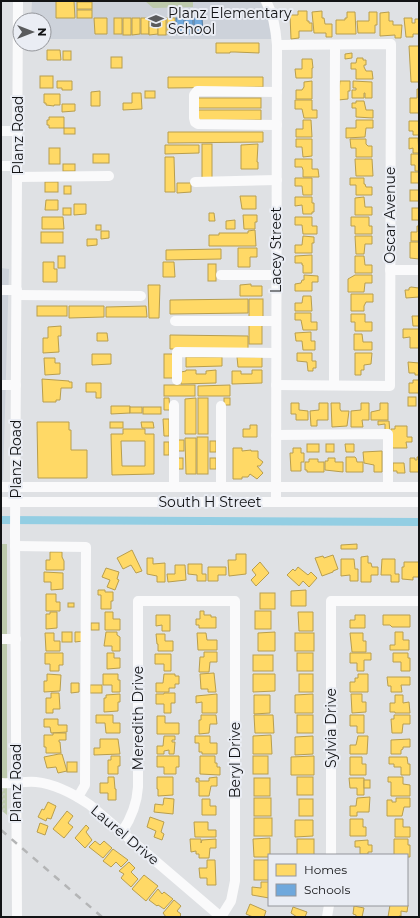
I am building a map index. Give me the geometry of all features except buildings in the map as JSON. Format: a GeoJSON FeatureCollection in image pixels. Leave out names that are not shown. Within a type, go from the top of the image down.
{"type":"FeatureCollection","features":[{"type":"Feature","properties":{"kind":"street","name":"Planz Road"},"geometry":{"type":"LineString","coordinates":[[17,917],[15,533],[18,1]]}},
{"type":"Feature","properties":{"kind":"street","name":"Lacey Street"},"geometry":{"type":"LineString","coordinates":[[266,1],[274,19],[277,45],[276,501]]}},
{"type":"Feature","properties":{"kind":"street","name":"Oscar Avenue"},"geometry":{"type":"LineString","coordinates":[[334,385],[390,386],[391,44],[335,45]]}},
{"type":"Feature","properties":{"kind":"street"},"geometry":{"type":"LineString","coordinates":[[276,385],[334,385],[335,45],[277,45]]}},
{"type":"Feature","properties":{"kind":"street"},"geometry":{"type":"LineString","coordinates":[[277,92],[197,91],[194,95],[194,118],[195,122],[198,124],[277,125]]}},
{"type":"Feature","properties":{"kind":"street"},"geometry":{"type":"LineString","coordinates":[[1,131],[18,131]]}},
{"type":"Feature","properties":{"kind":"street"},"geometry":{"type":"LineString","coordinates":[[1,166],[17,166]]}},
{"type":"Feature","properties":{"kind":"street"},"geometry":{"type":"LineString","coordinates":[[17,177],[109,176]]}},
{"type":"Feature","properties":{"kind":"street"},"geometry":{"type":"LineString","coordinates":[[195,182],[277,180]]}},
{"type":"Feature","properties":{"kind":"street"},"geometry":{"type":"LineString","coordinates":[[390,270],[419,270]]}},
{"type":"Feature","properties":{"kind":"street"},"geometry":{"type":"LineString","coordinates":[[221,275],[276,274]]}},
{"type":"Feature","properties":{"kind":"street"},"geometry":{"type":"LineString","coordinates":[[1,290],[17,292],[141,296]]}},
{"type":"Feature","properties":{"kind":"street"},"geometry":{"type":"LineString","coordinates":[[175,321],[276,321]]}},
{"type":"Feature","properties":{"kind":"street"},"geometry":{"type":"LineString","coordinates":[[177,380],[177,352],[276,353]]}},
{"type":"Feature","properties":{"kind":"street"},"geometry":{"type":"LineString","coordinates":[[1,385],[16,385]]}},
{"type":"Feature","properties":{"kind":"street"},"geometry":{"type":"LineString","coordinates":[[174,405],[174,487]]}},
{"type":"Feature","properties":{"kind":"street"},"geometry":{"type":"LineString","coordinates":[[221,406],[221,487]]}},
{"type":"Feature","properties":{"kind":"street"},"geometry":{"type":"LineString","coordinates":[[276,435],[388,434],[388,487]]}},
{"type":"Feature","properties":{"kind":"street","name":"South H Street"},"geometry":{"type":"LineString","coordinates":[[1,487],[419,487]]}},
{"type":"Feature","properties":{"kind":"street","name":"South H Street"},"geometry":{"type":"LineString","coordinates":[[1,502],[419,502]]}},
{"type":"Feature","properties":{"kind":"street"},"geometry":{"type":"LineString","coordinates":[[15,546],[86,547],[85,785],[78,797]]}},
{"type":"Feature","properties":{"kind":"street","name":"Sylvia Drive"},"geometry":{"type":"LineString","coordinates":[[331,854],[331,601],[419,600]]}},
{"type":"Feature","properties":{"kind":"street","name":"Beryl Drive"},"geometry":{"type":"LineString","coordinates":[[138,601],[235,601],[235,881],[231,900],[221,917]]}},
{"type":"Feature","properties":{"kind":"street","name":"Meredith Drive"},"geometry":{"type":"LineString","coordinates":[[122,832],[134,810],[138,787],[138,601]]}},
{"type":"Feature","properties":{"kind":"street"},"geometry":{"type":"LineString","coordinates":[[1,639],[16,639]]}},
{"type":"Feature","properties":{"kind":"street","name":"Laurel Drive"},"geometry":{"type":"LineString","coordinates":[[1,783],[36,782],[51,785],[78,797],[90,805],[221,917]]}},
{"type":"Feature","properties":{"kind":"street"},"geometry":{"type":"LineString","coordinates":[[327,917],[329,906]]}},
{"type":"Feature","properties":{"kind":"path"},"geometry":{"type":"LineString","coordinates":[[2,789],[4,791],[4,812],[2,810],[2,789]]}},
{"type":"Feature","properties":{"kind":"shaded area","name":"Planz Elementary School"},"geometry":{"type":"Polygon","coordinates":[[[32,1],[260,1],[269,22],[271,39],[52,39],[52,12],[31,12],[32,1]]]}},
{"type":"Feature","properties":{"kind":"shaded area"},"geometry":{"type":"Polygon","coordinates":[[[1,268],[9,269],[3,480],[1,480],[1,268]]]}},
{"type":"Feature","properties":{"kind":"green space"},"geometry":{"type":"Polygon","coordinates":[[[145,1],[193,1],[193,7],[153,8],[145,1]]]}},
{"type":"Feature","properties":{"kind":"green space"},"geometry":{"type":"Polygon","coordinates":[[[1,544],[7,544],[7,815],[1,810],[1,544]]]}},
{"type":"Feature","properties":{"kind":"waterway"},"geometry":{"type":"LineString","coordinates":[[1,520],[419,522]]}},
{"type":"Feature","properties":{"kind":"railway"},"geometry":{"type":"LineString","coordinates":[[1,830],[102,917]]}},
{"type":"Feature","properties":{"kind":"place","name":"Planz Elementary School"},"geometry":{"type":"Point","coordinates":[156,21]}}]}
